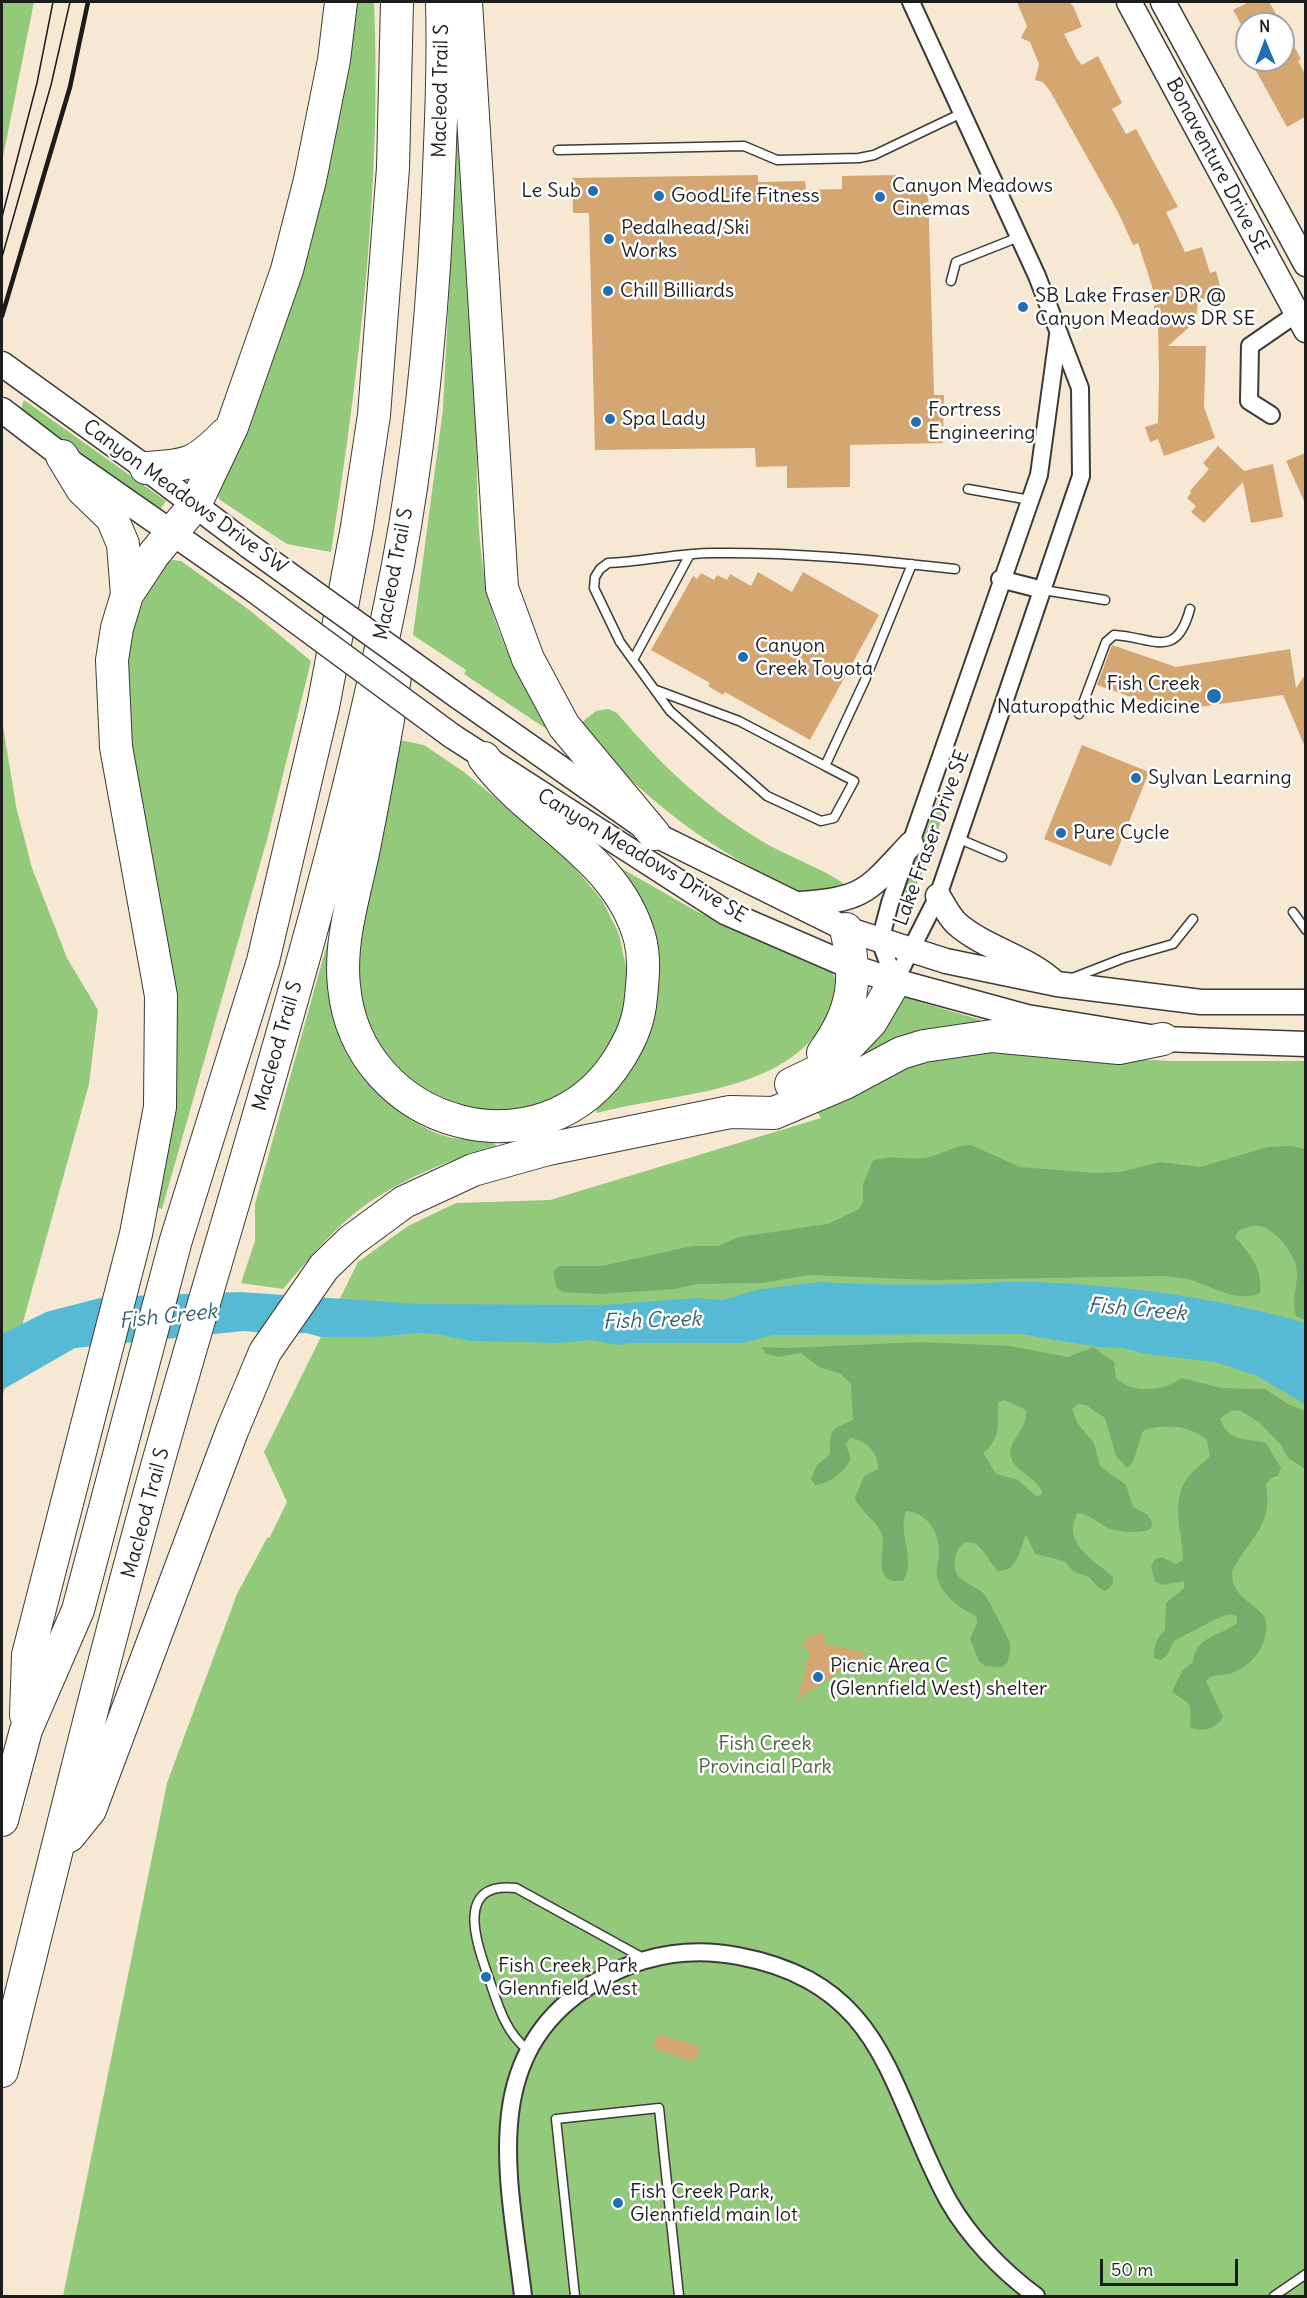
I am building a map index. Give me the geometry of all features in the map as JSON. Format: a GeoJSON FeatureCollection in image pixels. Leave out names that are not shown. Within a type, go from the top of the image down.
{"type":"FeatureCollection","features":[{"type":"Feature","properties":{"kind":"highway"},"geometry":{"type":"LineString","coordinates":[[26,1730],[28,1654],[136,1234],[160,1107],[161,996],[115,736],[112,660],[117,628],[127,595],[171,532],[195,505],[232,427],[293,248],[317,154],[334,60],[341,2]]}},
{"type":"Feature","properties":{"kind":"highway","name":"Macleod Trail S"},"geometry":{"type":"LineString","coordinates":[[2,1820],[26,1730],[78,1611],[176,1240],[263,961],[323,707],[357,527],[374,415],[393,168],[397,2]]}},
{"type":"Feature","properties":{"kind":"highway","name":"Macleod Trail S"},"geometry":{"type":"LineString","coordinates":[[2,2071],[56,1854],[172,1412],[221,1252],[325,879],[366,712],[399,562],[418,437],[433,286],[442,119],[442,2]]}},
{"type":"Feature","properties":{"kind":"highway"},"geometry":{"type":"LineString","coordinates":[[466,2],[501,588],[528,658],[564,726],[654,834]]}},
{"type":"Feature","properties":{"kind":"highway"},"geometry":{"type":"LineString","coordinates":[[146,468],[183,465],[204,456],[232,427]]}},
{"type":"Feature","properties":{"kind":"highway"},"geometry":{"type":"LineString","coordinates":[[62,456],[82,489],[112,518],[123,544],[127,595]]}},
{"type":"Feature","properties":{"kind":"highway"},"geometry":{"type":"LineString","coordinates":[[399,562],[406,604],[385,744],[344,945],[344,987],[350,1019],[362,1048],[383,1078],[423,1109],[464,1123],[501,1127],[537,1121],[587,1097],[611,1070],[634,1033],[639,1015],[644,961],[639,937],[627,908],[599,870],[564,833],[499,779],[484,758]]}},
{"type":"Feature","properties":{"kind":"highway"},"geometry":{"type":"LineString","coordinates":[[804,1078],[844,1021],[853,986],[846,929]]}},
{"type":"Feature","properties":{"kind":"highway"},"geometry":{"type":"LineString","coordinates":[[730,1112],[829,1066],[871,1022],[895,981]]}},
{"type":"Feature","properties":{"kind":"highway"},"geometry":{"type":"LineString","coordinates":[[56,1854],[90,1810],[232,1431],[265,1352],[324,1267],[351,1241],[404,1202],[473,1170],[548,1149],[730,1112],[774,1113],[845,1083],[902,1053],[924,1046],[992,1036],[1119,1048],[1163,1039]]}},
{"type":"Feature","properties":{"kind":"main road","name":"Bonaventure Drive SE"},"geometry":{"type":"LineString","coordinates":[[1129,2],[1302,317]]}},
{"type":"Feature","properties":{"kind":"main road","name":"Bonaventure Drive SE"},"geometry":{"type":"LineString","coordinates":[[1162,2],[1305,264]]}},
{"type":"Feature","properties":{"kind":"main road","name":"Canyon Meadows Drive SW"},"geometry":{"type":"LineString","coordinates":[[2,364],[368,631]]}},
{"type":"Feature","properties":{"kind":"main road","name":"Canyon Meadows Drive SW"},"geometry":{"type":"LineString","coordinates":[[6,413],[62,456],[254,590],[358,667]]}},
{"type":"Feature","properties":{"kind":"main road","name":"Canyon Meadows Drive SE"},"geometry":{"type":"LineString","coordinates":[[368,631],[654,834],[800,904],[846,929],[946,961],[1057,984],[1201,1002],[1305,1002]]}},
{"type":"Feature","properties":{"kind":"main road","name":"Canyon Meadows Drive SE"},"geometry":{"type":"LineString","coordinates":[[358,667],[484,758],[725,912],[852,967],[1027,1017],[1163,1039],[1305,1044]]}},
{"type":"Feature","properties":{"kind":"main road"},"geometry":{"type":"LineString","coordinates":[[800,904],[844,900],[862,893],[911,844]]}},
{"type":"Feature","properties":{"kind":"main road"},"geometry":{"type":"LineString","coordinates":[[938,896],[955,922],[979,938],[1040,969],[1057,984]]}},
{"type":"Feature","properties":{"kind":"street","name":"Lake Fraser Drive SE"},"geometry":{"type":"LineString","coordinates":[[895,981],[913,950],[938,896],[1081,476],[1080,388],[1019,237],[911,2]]}},
{"type":"Feature","properties":{"kind":"street"},"geometry":{"type":"LineString","coordinates":[[1271,415],[1249,400],[1250,346],[1302,317]]}},
{"type":"Feature","properties":{"kind":"street","name":"Lake Fraser Drive SE"},"geometry":{"type":"LineString","coordinates":[[895,981],[880,941],[1000,579],[1039,475],[1058,331]]}},
{"type":"Feature","properties":{"kind":"street"},"geometry":{"type":"LineString","coordinates":[[1000,579],[1043,590]]}},
{"type":"Feature","properties":{"kind":"street"},"geometry":{"type":"LineString","coordinates":[[523,2296],[508,2134],[512,2092],[528,2050],[548,2019],[567,2002],[612,1972],[663,1954],[698,1952],[755,1959],[803,1979],[844,2005],[871,2036],[890,2069],[949,2202],[981,2245],[1036,2296]]}},
{"type":"Feature","properties":{"kind":"lane"},"geometry":{"type":"LineString","coordinates":[[558,150],[744,146],[777,160],[859,158],[874,155],[962,113]]}},
{"type":"Feature","properties":{"kind":"lane"},"geometry":{"type":"LineString","coordinates":[[951,281],[956,262],[1019,237]]}},
{"type":"Feature","properties":{"kind":"lane"},"geometry":{"type":"LineString","coordinates":[[968,489],[1030,500]]}},
{"type":"Feature","properties":{"kind":"lane"},"geometry":{"type":"LineString","coordinates":[[655,690],[739,721],[854,781],[834,818],[821,820],[767,796],[670,711],[620,642],[594,588],[595,577],[600,568],[608,563],[710,553],[814,554],[955,569]]}},
{"type":"Feature","properties":{"kind":"lane"},"geometry":{"type":"LineString","coordinates":[[633,660],[689,556]]}},
{"type":"Feature","properties":{"kind":"lane"},"geometry":{"type":"LineString","coordinates":[[825,766],[865,680],[912,564]]}},
{"type":"Feature","properties":{"kind":"lane"},"geometry":{"type":"LineString","coordinates":[[1043,590],[1105,600]]}},
{"type":"Feature","properties":{"kind":"lane"},"geometry":{"type":"LineString","coordinates":[[1079,714],[1106,642],[1114,635],[1164,644],[1185,629],[1190,609]]}},
{"type":"Feature","properties":{"kind":"lane"},"geometry":{"type":"LineString","coordinates":[[956,838],[1002,857]]}},
{"type":"Feature","properties":{"kind":"lane"},"geometry":{"type":"LineString","coordinates":[[1293,912],[1305,930]]}},
{"type":"Feature","properties":{"kind":"lane"},"geometry":{"type":"LineString","coordinates":[[1057,984],[1124,958],[1173,944],[1192,919]]}},
{"type":"Feature","properties":{"kind":"lane"},"geometry":{"type":"LineString","coordinates":[[528,2050],[519,2043],[507,2025],[475,1938],[473,1916],[487,1893],[498,1889],[516,1888],[645,1959]]}},
{"type":"Feature","properties":{"kind":"lane"},"geometry":{"type":"LineString","coordinates":[[575,2296],[556,2119],[659,2108],[679,2296]]}},
{"type":"Feature","properties":{"kind":"lane"},"geometry":{"type":"LineString","coordinates":[[1274,2296],[1305,2274]]}},
{"type":"Feature","properties":{"kind":"green space"},"geometry":{"type":"Polygon","coordinates":[[[2,2],[34,2],[2,162],[2,2]]]}},
{"type":"Feature","properties":{"kind":"green space"},"geometry":{"type":"Polygon","coordinates":[[[348,2],[374,2],[375,140],[359,347],[331,552],[287,544],[220,500],[217,494],[348,2]]]}},
{"type":"Feature","properties":{"kind":"green space"},"geometry":{"type":"Polygon","coordinates":[[[457,135],[465,135],[479,526],[484,575],[501,637],[521,677],[553,726],[548,730],[464,674],[466,670],[413,635],[443,409],[457,135]]]}},
{"type":"Feature","properties":{"kind":"green space"},"geometry":{"type":"Polygon","coordinates":[[[24,400],[166,501],[159,511],[20,412],[24,400]]]}},
{"type":"Feature","properties":{"kind":"green space"},"geometry":{"type":"Polygon","coordinates":[[[173,560],[181,561],[248,609],[311,661],[268,836],[162,1209],[151,1206],[165,1139],[120,705],[135,615],[165,563],[173,560]]]}},
{"type":"Feature","properties":{"kind":"green space"},"geometry":{"type":"Polygon","coordinates":[[[608,709],[617,713],[668,768],[723,815],[765,843],[832,876],[846,886],[812,892],[801,891],[782,884],[726,853],[680,821],[637,785],[577,726],[596,711],[608,709]]]}},
{"type":"Feature","properties":{"kind":"green space"},"geometry":{"type":"Polygon","coordinates":[[[2,720],[16,806],[32,868],[67,958],[98,1010],[89,1084],[2,1398],[2,720]]]}},
{"type":"Feature","properties":{"kind":"green space"},"geometry":{"type":"Polygon","coordinates":[[[394,739],[424,745],[464,772],[562,853],[602,900],[619,934],[626,967],[626,998],[618,1030],[604,1057],[583,1082],[526,1114],[466,1115],[387,1071],[353,984],[394,739]]]}},
{"type":"Feature","properties":{"kind":"green space"},"geometry":{"type":"Polygon","coordinates":[[[938,800],[946,803],[939,827],[927,862],[910,895],[903,891],[938,800]]]}},
{"type":"Feature","properties":{"kind":"green space"},"geometry":{"type":"Polygon","coordinates":[[[605,859],[696,911],[831,972],[836,979],[835,997],[815,1036],[791,1058],[763,1074],[697,1093],[597,1113],[593,1104],[644,1019],[605,859]]]}},
{"type":"Feature","properties":{"kind":"green space"},"geometry":{"type":"Polygon","coordinates":[[[330,933],[336,934],[336,995],[340,1031],[355,1066],[382,1098],[417,1123],[452,1138],[493,1141],[496,1146],[431,1169],[371,1201],[335,1231],[283,1289],[241,1283],[255,1241],[255,1204],[330,933]]]}},
{"type":"Feature","properties":{"kind":"green space"},"geometry":{"type":"Polygon","coordinates":[[[900,996],[981,1020],[981,1027],[864,1056],[862,1054],[900,996]]]}},
{"type":"Feature","properties":{"kind":"green space","name":"Fish Creek Provincial Park"},"geometry":{"type":"Polygon","coordinates":[[[948,1049],[1170,1061],[1305,1061],[1305,2296],[63,2296],[167,1783],[237,1594],[287,1502],[264,1452],[358,1262],[408,1226],[456,1203],[550,1200],[821,1118],[815,1109],[948,1049]]]}},
{"type":"Feature","properties":{"kind":"green space"},"geometry":{"type":"Polygon","coordinates":[[[971,1145],[1020,1167],[1095,1173],[1120,1172],[1160,1162],[1200,1167],[1268,1147],[1291,1146],[1305,1149],[1305,1320],[1296,1316],[1294,1300],[1297,1274],[1294,1259],[1278,1237],[1265,1228],[1256,1226],[1239,1230],[1235,1237],[1257,1269],[1260,1293],[1251,1296],[1233,1295],[1187,1279],[1163,1276],[931,1280],[809,1275],[761,1283],[698,1284],[674,1289],[599,1294],[563,1292],[556,1287],[553,1271],[560,1266],[602,1266],[692,1246],[718,1246],[739,1237],[828,1224],[859,1209],[863,1202],[863,1184],[873,1161],[886,1158],[925,1158],[971,1145]]]}},
{"type":"Feature","properties":{"kind":"green space"},"geometry":{"type":"Polygon","coordinates":[[[923,1342],[1010,1346],[1068,1357],[1093,1347],[1114,1362],[1116,1378],[1131,1387],[1158,1388],[1182,1378],[1221,1388],[1265,1389],[1288,1404],[1305,1411],[1305,1469],[1288,1458],[1281,1445],[1260,1423],[1241,1411],[1233,1410],[1220,1418],[1223,1426],[1232,1435],[1266,1443],[1281,1468],[1278,1476],[1271,1478],[1266,1484],[1267,1500],[1263,1523],[1232,1572],[1235,1587],[1239,1593],[1265,1617],[1266,1634],[1259,1651],[1248,1664],[1232,1673],[1215,1676],[1206,1681],[1223,1717],[1220,1721],[1204,1730],[1190,1727],[1190,1706],[1172,1692],[1182,1671],[1193,1662],[1198,1647],[1237,1623],[1237,1616],[1230,1614],[1216,1619],[1174,1641],[1167,1655],[1161,1660],[1154,1658],[1156,1642],[1165,1630],[1166,1603],[1184,1588],[1184,1581],[1162,1585],[1155,1581],[1151,1567],[1154,1560],[1162,1557],[1176,1564],[1183,1560],[1178,1520],[1181,1490],[1188,1476],[1210,1456],[1207,1440],[1185,1428],[1167,1426],[1151,1428],[1143,1431],[1133,1462],[1127,1468],[1116,1456],[1105,1418],[1086,1405],[1078,1404],[1072,1409],[1078,1424],[1094,1443],[1100,1466],[1126,1485],[1133,1507],[1148,1515],[1152,1522],[1151,1529],[1136,1532],[1118,1531],[1078,1513],[1073,1533],[1076,1542],[1089,1557],[1113,1577],[1112,1585],[1106,1591],[1099,1588],[1089,1577],[1074,1572],[1064,1561],[1035,1554],[1026,1535],[1014,1564],[1005,1570],[998,1571],[978,1546],[972,1543],[962,1545],[956,1554],[956,1572],[961,1579],[985,1595],[1010,1644],[1007,1663],[1001,1667],[985,1666],[979,1661],[970,1639],[977,1623],[976,1616],[952,1601],[939,1584],[937,1574],[939,1546],[931,1525],[921,1516],[906,1511],[904,1528],[908,1564],[903,1581],[890,1580],[883,1573],[882,1535],[855,1498],[864,1476],[878,1469],[878,1463],[870,1448],[861,1441],[850,1438],[846,1445],[851,1459],[845,1468],[831,1480],[821,1484],[815,1485],[811,1479],[817,1465],[830,1454],[830,1438],[833,1431],[853,1420],[851,1384],[841,1374],[819,1367],[801,1353],[778,1357],[765,1353],[762,1347],[923,1342]],[[1005,1400],[998,1402],[996,1436],[983,1453],[996,1474],[1018,1480],[1037,1497],[1043,1493],[1040,1488],[1018,1468],[1010,1452],[1024,1423],[1026,1410],[1005,1400]]]}},
{"type":"Feature","properties":{"kind":"water","name":"Fish Creek"},"geometry":{"type":"Polygon","coordinates":[[[820,1282],[912,1285],[1061,1283],[1132,1289],[1202,1299],[1271,1314],[1305,1323],[1305,1404],[1257,1376],[1216,1362],[1146,1354],[1123,1348],[1097,1347],[1021,1334],[773,1335],[742,1343],[618,1345],[590,1340],[559,1343],[470,1341],[420,1333],[373,1337],[321,1337],[306,1333],[276,1334],[244,1331],[75,1348],[2,1390],[2,1334],[46,1312],[104,1297],[240,1292],[419,1304],[603,1305],[697,1298],[723,1300],[761,1289],[820,1282]]]}},
{"type":"Feature","properties":{"kind":"building"},"geometry":{"type":"Polygon","coordinates":[[[1017,2],[1069,2],[1073,6],[1082,27],[1064,34],[1077,59],[1082,65],[1098,56],[1122,103],[1112,109],[1126,134],[1136,129],[1178,207],[1166,212],[1185,252],[1202,247],[1210,273],[1216,271],[1222,294],[1198,300],[1196,321],[1168,346],[1206,346],[1204,407],[1215,438],[1164,456],[1158,439],[1150,442],[1145,427],[1158,423],[1159,377],[1158,324],[1154,324],[1154,306],[1157,304],[1151,283],[1138,243],[1133,245],[1118,212],[1050,91],[1043,82],[1035,80],[1039,64],[1030,42],[1021,38],[1027,26],[1017,2]]]}},
{"type":"Feature","properties":{"kind":"building"},"geometry":{"type":"Polygon","coordinates":[[[1249,2],[1269,2],[1275,12],[1235,14],[1233,10],[1249,2]]]}},
{"type":"Feature","properties":{"kind":"building"},"geometry":{"type":"Polygon","coordinates":[[[1295,48],[1301,59],[1298,61],[1305,74],[1305,117],[1287,127],[1257,72],[1295,72],[1295,48]]]}},
{"type":"Feature","properties":{"kind":"building"},"geometry":{"type":"Polygon","coordinates":[[[758,175],[758,182],[805,181],[806,190],[842,189],[842,176],[896,175],[896,189],[928,190],[934,395],[944,395],[943,443],[850,445],[850,487],[787,488],[787,466],[756,467],[755,448],[595,450],[589,213],[573,213],[572,178],[758,175]]]}},
{"type":"Feature","properties":{"kind":"building"},"geometry":{"type":"Polygon","coordinates":[[[1218,446],[1244,471],[1273,464],[1283,517],[1251,523],[1243,482],[1204,523],[1191,512],[1196,506],[1187,498],[1190,491],[1209,469],[1203,463],[1218,446]]]}},
{"type":"Feature","properties":{"kind":"building"},"geometry":{"type":"Polygon","coordinates":[[[1305,453],[1305,503],[1286,461],[1305,453]]]}},
{"type":"Feature","properties":{"kind":"building"},"geometry":{"type":"Polygon","coordinates":[[[758,572],[792,592],[803,572],[879,615],[810,740],[725,692],[723,695],[708,686],[710,683],[651,650],[693,576],[697,579],[701,573],[714,580],[717,575],[727,580],[730,574],[751,586],[758,572]]]}},
{"type":"Feature","properties":{"kind":"building"},"geometry":{"type":"Polygon","coordinates":[[[1112,645],[1176,667],[1290,649],[1296,688],[1305,675],[1305,747],[1283,695],[1171,711],[1097,685],[1112,645]]]}},
{"type":"Feature","properties":{"kind":"building"},"geometry":{"type":"Polygon","coordinates":[[[1082,745],[1149,772],[1111,866],[1044,839],[1082,745]]]}},
{"type":"Feature","properties":{"kind":"building","name":"Picnic Area C (Glennfield West) shelter"},"geometry":{"type":"Polygon","coordinates":[[[823,1632],[825,1644],[867,1653],[797,1700],[810,1653],[801,1645],[810,1636],[823,1632]]]}},
{"type":"Feature","properties":{"kind":"building"},"geometry":{"type":"Polygon","coordinates":[[[658,2034],[700,2047],[694,2062],[652,2048],[658,2034]]]}},
{"type":"Feature","properties":{"kind":"tram line"},"geometry":{"type":"LineString","coordinates":[[2,217],[37,83],[53,2]]}},
{"type":"Feature","properties":{"kind":"tram line"},"geometry":{"type":"LineString","coordinates":[[2,257],[51,85],[70,2]]}},
{"type":"Feature","properties":{"kind":"railway"},"geometry":{"type":"LineString","coordinates":[[2,316],[70,87],[88,2]]}},
{"type":"Feature","properties":{"kind":"place","name":"Le Sub"},"geometry":{"type":"Point","coordinates":[593,191]}},
{"type":"Feature","properties":{"kind":"place","name":"GoodLife Fitness"},"geometry":{"type":"Point","coordinates":[659,196]}},
{"type":"Feature","properties":{"kind":"place","name":"Canyon Meadows Cinemas"},"geometry":{"type":"Point","coordinates":[880,197]}},
{"type":"Feature","properties":{"kind":"place","name":"Pedalhead/Ski Works"},"geometry":{"type":"Point","coordinates":[609,239]}},
{"type":"Feature","properties":{"kind":"place","name":"Chill Billiards"},"geometry":{"type":"Point","coordinates":[608,291]}},
{"type":"Feature","properties":{"kind":"place","name":"SB Lake Fraser DR @ Canyon Meadows DR SE"},"geometry":{"type":"Point","coordinates":[1023,307]}},
{"type":"Feature","properties":{"kind":"place","name":"Spa Lady"},"geometry":{"type":"Point","coordinates":[610,419]}},
{"type":"Feature","properties":{"kind":"place","name":"Fortress Engineering"},"geometry":{"type":"Point","coordinates":[916,422]}},
{"type":"Feature","properties":{"kind":"place","name":"Canyon Creek Toyota"},"geometry":{"type":"Point","coordinates":[743,657]}},
{"type":"Feature","properties":{"kind":"place","name":"Fish Creek Naturopathic Medicine"},"geometry":{"type":"Point","coordinates":[1214,696]}},
{"type":"Feature","properties":{"kind":"place","name":"Sylvan Learning"},"geometry":{"type":"Point","coordinates":[1136,778]}},
{"type":"Feature","properties":{"kind":"place","name":"Pure Cycle"},"geometry":{"type":"Point","coordinates":[1061,833]}},
{"type":"Feature","properties":{"kind":"place","name":"Picnic Area C (Glennfield West) shelter"},"geometry":{"type":"Point","coordinates":[818,1677]}},
{"type":"Feature","properties":{"kind":"place","name":"Fish Creek Park Glennfield West"},"geometry":{"type":"Point","coordinates":[486,1977]}},
{"type":"Feature","properties":{"kind":"place","name":"Fish Creek Park, Glennfield main lot"},"geometry":{"type":"Point","coordinates":[618,2203]}}]}
